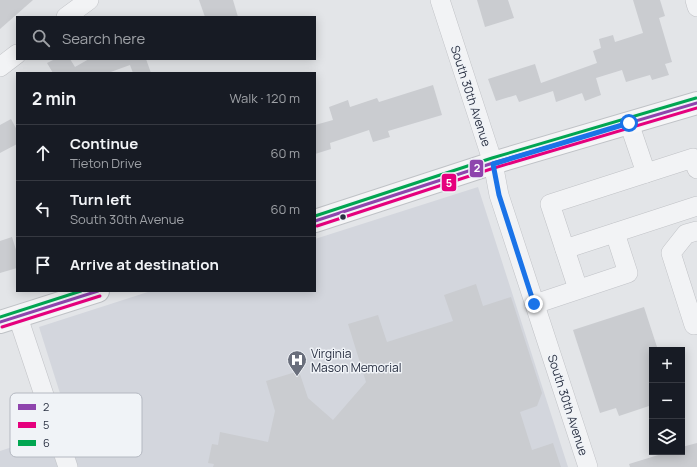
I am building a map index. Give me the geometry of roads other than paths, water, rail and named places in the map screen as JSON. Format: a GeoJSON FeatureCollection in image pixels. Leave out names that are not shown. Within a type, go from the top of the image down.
{"type":"FeatureCollection","features":[{"type":"Feature","properties":{"kind":"main road"},"geometry":{"type":"LineString","coordinates":[[316,221],[493,164],[697,103]]}},
{"type":"Feature","properties":{"kind":"main road"},"geometry":{"type":"LineString","coordinates":[[9,319],[95,292]]}},
{"type":"Feature","properties":{"kind":"street"},"geometry":{"type":"LineString","coordinates":[[67,16],[89,0]]}},
{"type":"Feature","properties":{"kind":"street","name":"South 30th Avenue"},"geometry":{"type":"LineString","coordinates":[[440,0],[493,164],[499,195],[588,467]]}},
{"type":"Feature","properties":{"kind":"street"},"geometry":{"type":"LineString","coordinates":[[695,0],[697,7]]}},
{"type":"Feature","properties":{"kind":"street"},"geometry":{"type":"LineString","coordinates":[[0,67],[16,55]]}},
{"type":"Feature","properties":{"kind":"street"},"geometry":{"type":"LineString","coordinates":[[629,123],[646,173]]}},
{"type":"Feature","properties":{"kind":"street"},"geometry":{"type":"LineString","coordinates":[[578,289],[550,204],[693,158],[697,169]]}},
{"type":"Feature","properties":{"kind":"street"},"geometry":{"type":"LineString","coordinates":[[565,249],[697,206]]}},
{"type":"Feature","properties":{"kind":"street"},"geometry":{"type":"LineString","coordinates":[[697,231],[686,234],[671,253],[694,324],[697,323]]}},
{"type":"Feature","properties":{"kind":"street"},"geometry":{"type":"LineString","coordinates":[[534,304],[628,273],[614,233]]}},
{"type":"Feature","properties":{"kind":"street"},"geometry":{"type":"LineString","coordinates":[[9,319],[38,393]]}},
{"type":"Feature","properties":{"kind":"street"},"geometry":{"type":"LineString","coordinates":[[64,457],[68,467]]}},
{"type":"Feature","properties":{"kind":"place","name":"Virginia Mason Memorial"},"geometry":{"type":"Point","coordinates":[297,377]}}]}
